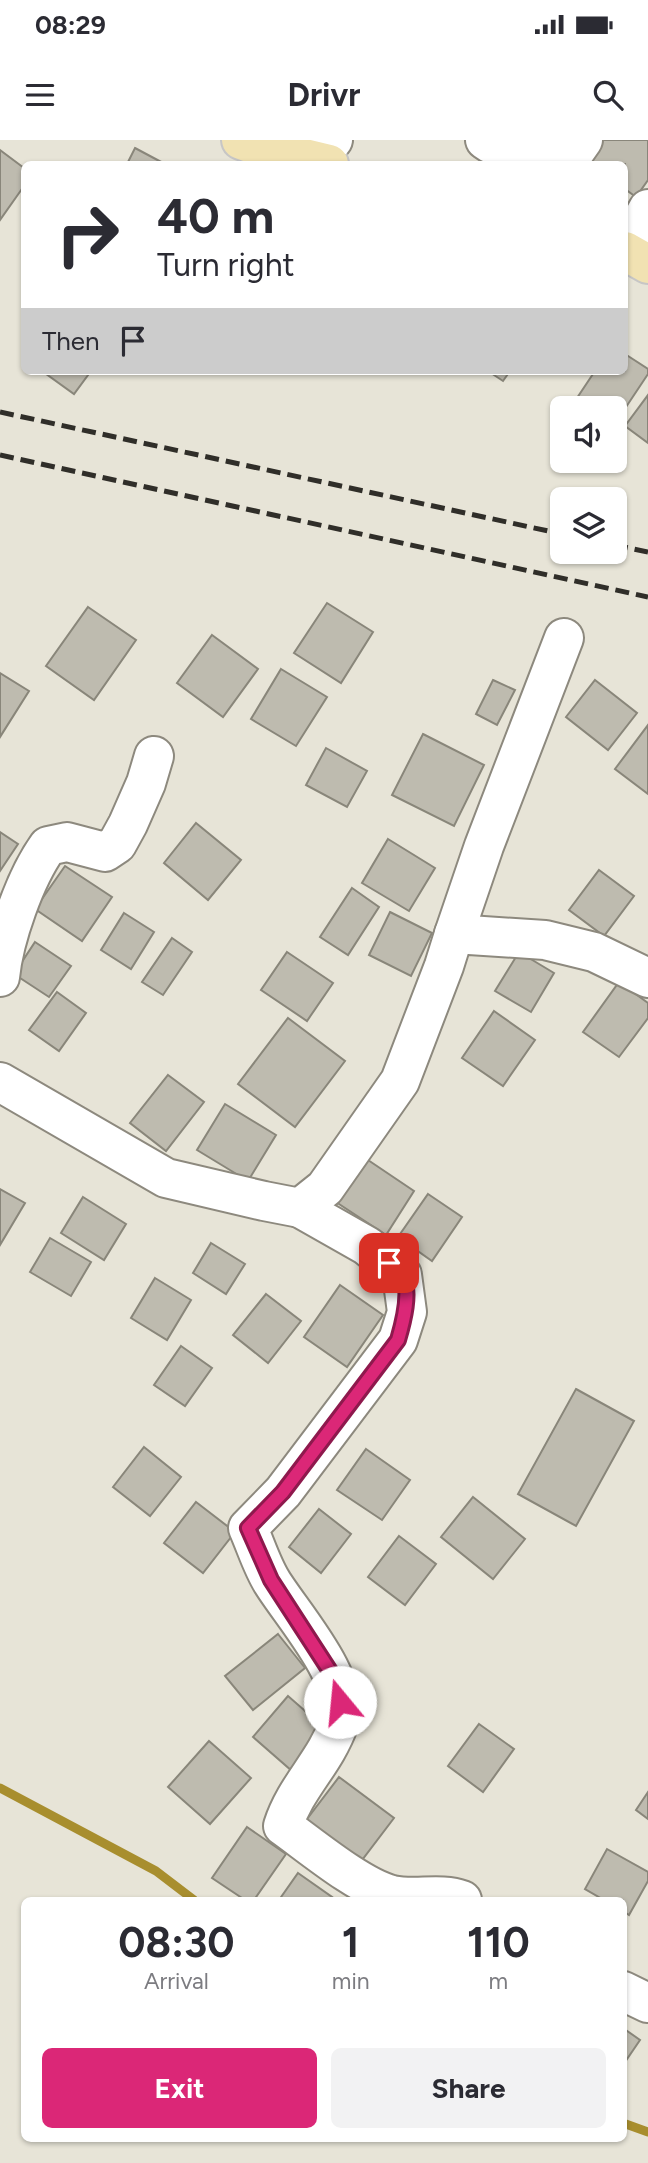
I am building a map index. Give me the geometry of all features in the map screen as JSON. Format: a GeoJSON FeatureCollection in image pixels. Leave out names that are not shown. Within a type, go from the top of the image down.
{"type":"FeatureCollection","features":[{"type":"Feature","properties":{"kind":"main road"},"geometry":{"type":"LineString","coordinates":[[241,140],[317,161]]}},
{"type":"Feature","properties":{"kind":"main road"},"geometry":{"type":"LineString","coordinates":[[628,252],[648,264]]}},
{"type":"Feature","properties":{"kind":"street"},"geometry":{"type":"LineString","coordinates":[[284,153],[334,140]]}},
{"type":"Feature","properties":{"kind":"street"},"geometry":{"type":"LineString","coordinates":[[342,161],[354,140]]}},
{"type":"Feature","properties":{"kind":"street"},"geometry":{"type":"LineString","coordinates":[[485,140],[491,144],[576,150],[583,140]]}},
{"type":"Feature","properties":{"kind":"street"},"geometry":{"type":"LineString","coordinates":[[628,245],[648,209]]}},
{"type":"Feature","properties":{"kind":"street"},"geometry":{"type":"LineString","coordinates":[[300,1208],[325,1188],[400,1081],[444,966],[484,846],[564,638]]}},
{"type":"Feature","properties":{"kind":"street"},"geometry":{"type":"LineString","coordinates":[[0,977],[2,957],[37,861],[48,846],[67,842],[104,852],[117,844],[146,783],[154,756]]}},
{"type":"Feature","properties":{"kind":"street"},"geometry":{"type":"LineString","coordinates":[[454,934],[545,940],[594,952],[648,978]]}},
{"type":"Feature","properties":{"kind":"street"},"geometry":{"type":"LineString","coordinates":[[0,1082],[166,1178],[300,1208],[368,1246],[402,1275],[407,1312],[398,1340],[283,1492],[248,1528],[271,1580],[339,1685],[341,1719],[329,1749],[290,1803],[283,1826],[357,1879],[390,1895],[407,1897]]}},
{"type":"Feature","properties":{"kind":"street"},"geometry":{"type":"LineString","coordinates":[[627,1993],[648,2003]]}},
{"type":"Feature","properties":{"kind":"building"},"geometry":{"type":"Polygon","coordinates":[[[601,140],[648,140],[648,180],[636,197],[628,191],[628,161],[586,161],[601,140]]]}},
{"type":"Feature","properties":{"kind":"building"},"geometry":{"type":"Polygon","coordinates":[[[135,148],[159,161],[128,161],[135,148]]]}},
{"type":"Feature","properties":{"kind":"building"},"geometry":{"type":"Polygon","coordinates":[[[0,150],[21,166],[21,190],[0,220],[0,150]]]}},
{"type":"Feature","properties":{"kind":"building"},"geometry":{"type":"Polygon","coordinates":[[[628,356],[648,369],[648,374],[627,406],[627,396],[578,396],[592,375],[628,375],[628,356]]]}},
{"type":"Feature","properties":{"kind":"building"},"geometry":{"type":"Polygon","coordinates":[[[48,375],[88,375],[74,394],[48,375]]]}},
{"type":"Feature","properties":{"kind":"building"},"geometry":{"type":"Polygon","coordinates":[[[494,375],[507,375],[503,381],[494,375]]]}},
{"type":"Feature","properties":{"kind":"building"},"geometry":{"type":"Polygon","coordinates":[[[648,395],[648,443],[627,427],[627,423],[648,395]]]}},
{"type":"Feature","properties":{"kind":"building"},"geometry":{"type":"Polygon","coordinates":[[[327,603],[373,632],[341,683],[294,653],[327,603]]]}},
{"type":"Feature","properties":{"kind":"building"},"geometry":{"type":"Polygon","coordinates":[[[88,607],[136,640],[94,700],[46,666],[88,607]]]}},
{"type":"Feature","properties":{"kind":"building"},"geometry":{"type":"Polygon","coordinates":[[[212,635],[258,669],[223,717],[177,683],[212,635]]]}},
{"type":"Feature","properties":{"kind":"building"},"geometry":{"type":"Polygon","coordinates":[[[281,669],[327,697],[296,746],[251,719],[281,669]]]}},
{"type":"Feature","properties":{"kind":"building"},"geometry":{"type":"Polygon","coordinates":[[[0,673],[29,691],[0,737],[0,673]]]}},
{"type":"Feature","properties":{"kind":"building"},"geometry":{"type":"Polygon","coordinates":[[[493,680],[515,690],[497,725],[476,714],[493,680]]]}},
{"type":"Feature","properties":{"kind":"building"},"geometry":{"type":"Polygon","coordinates":[[[595,680],[637,713],[608,750],[566,717],[595,680]]]}},
{"type":"Feature","properties":{"kind":"building"},"geometry":{"type":"Polygon","coordinates":[[[648,725],[648,794],[615,769],[648,725]]]}},
{"type":"Feature","properties":{"kind":"building"},"geometry":{"type":"Polygon","coordinates":[[[423,734],[484,765],[454,826],[392,795],[423,734]]]}},
{"type":"Feature","properties":{"kind":"building"},"geometry":{"type":"Polygon","coordinates":[[[326,748],[367,771],[347,807],[306,785],[326,748]]]}},
{"type":"Feature","properties":{"kind":"building"},"geometry":{"type":"Polygon","coordinates":[[[196,823],[241,860],[208,900],[164,863],[196,823]]]}},
{"type":"Feature","properties":{"kind":"building"},"geometry":{"type":"Polygon","coordinates":[[[0,832],[18,844],[0,871],[0,832]]]}},
{"type":"Feature","properties":{"kind":"building"},"geometry":{"type":"Polygon","coordinates":[[[388,839],[435,868],[409,911],[362,883],[388,839]]]}},
{"type":"Feature","properties":{"kind":"building"},"geometry":{"type":"Polygon","coordinates":[[[65,866],[112,897],[82,941],[35,909],[65,866]]]}},
{"type":"Feature","properties":{"kind":"building"},"geometry":{"type":"Polygon","coordinates":[[[599,870],[634,896],[604,936],[569,910],[599,870]]]}},
{"type":"Feature","properties":{"kind":"building"},"geometry":{"type":"Polygon","coordinates":[[[352,888],[379,907],[348,955],[320,937],[352,888]]]}},
{"type":"Feature","properties":{"kind":"building"},"geometry":{"type":"Polygon","coordinates":[[[390,912],[432,933],[411,976],[369,955],[390,912]]]}},
{"type":"Feature","properties":{"kind":"building"},"geometry":{"type":"Polygon","coordinates":[[[124,913],[154,932],[131,969],[101,950],[124,913]]]}},
{"type":"Feature","properties":{"kind":"building"},"geometry":{"type":"Polygon","coordinates":[[[172,938],[192,952],[163,995],[142,982],[172,938]]]}},
{"type":"Feature","properties":{"kind":"building"},"geometry":{"type":"Polygon","coordinates":[[[35,942],[71,966],[49,997],[14,974],[35,942]]]}},
{"type":"Feature","properties":{"kind":"building"},"geometry":{"type":"Polygon","coordinates":[[[287,952],[333,983],[307,1021],[261,990],[287,952]]]}},
{"type":"Feature","properties":{"kind":"building"},"geometry":{"type":"Polygon","coordinates":[[[519,952],[554,973],[531,1012],[495,991],[519,952]]]}},
{"type":"Feature","properties":{"kind":"building"},"geometry":{"type":"Polygon","coordinates":[[[619,982],[648,1003],[648,1018],[619,1057],[583,1032],[619,982]]]}},
{"type":"Feature","properties":{"kind":"building"},"geometry":{"type":"Polygon","coordinates":[[[57,992],[86,1013],[59,1051],[29,1030],[57,992]]]}},
{"type":"Feature","properties":{"kind":"building"},"geometry":{"type":"Polygon","coordinates":[[[494,1011],[535,1040],[503,1086],[462,1058],[494,1011]]]}},
{"type":"Feature","properties":{"kind":"building"},"geometry":{"type":"Polygon","coordinates":[[[288,1018],[345,1061],[295,1127],[238,1084],[288,1018]]]}},
{"type":"Feature","properties":{"kind":"building"},"geometry":{"type":"Polygon","coordinates":[[[168,1075],[204,1102],[166,1151],[130,1123],[168,1075]]]}},
{"type":"Feature","properties":{"kind":"building"},"geometry":{"type":"Polygon","coordinates":[[[225,1104],[276,1135],[248,1181],[197,1150],[225,1104]]]}},
{"type":"Feature","properties":{"kind":"building"},"geometry":{"type":"Polygon","coordinates":[[[365,1158],[414,1191],[386,1235],[336,1202],[365,1158]]]}},
{"type":"Feature","properties":{"kind":"building"},"geometry":{"type":"Polygon","coordinates":[[[0,1189],[25,1203],[0,1245],[0,1189]]]}},
{"type":"Feature","properties":{"kind":"building"},"geometry":{"type":"Polygon","coordinates":[[[428,1194],[462,1217],[432,1261],[398,1237],[428,1194]]]}},
{"type":"Feature","properties":{"kind":"building"},"geometry":{"type":"Polygon","coordinates":[[[83,1197],[126,1224],[104,1260],[61,1233],[83,1197]]]}},
{"type":"Feature","properties":{"kind":"building"},"geometry":{"type":"Polygon","coordinates":[[[50,1238],[91,1262],[71,1296],[30,1272],[50,1238]]]}},
{"type":"Feature","properties":{"kind":"building"},"geometry":{"type":"Polygon","coordinates":[[[211,1243],[245,1264],[226,1294],[193,1273],[211,1243]]]}},
{"type":"Feature","properties":{"kind":"building"},"geometry":{"type":"Polygon","coordinates":[[[155,1278],[191,1300],[167,1340],[131,1318],[155,1278]]]}},
{"type":"Feature","properties":{"kind":"building"},"geometry":{"type":"Polygon","coordinates":[[[340,1285],[383,1315],[347,1367],[304,1337],[340,1285]]]}},
{"type":"Feature","properties":{"kind":"building"},"geometry":{"type":"Polygon","coordinates":[[[266,1294],[301,1321],[268,1363],[233,1335],[266,1294]]]}},
{"type":"Feature","properties":{"kind":"building"},"geometry":{"type":"Polygon","coordinates":[[[181,1346],[212,1368],[185,1406],[154,1385],[181,1346]]]}},
{"type":"Feature","properties":{"kind":"building"},"geometry":{"type":"Polygon","coordinates":[[[576,1389],[634,1421],[576,1526],[518,1494],[576,1389]]]}},
{"type":"Feature","properties":{"kind":"building"},"geometry":{"type":"Polygon","coordinates":[[[144,1447],[181,1477],[150,1516],[113,1487],[144,1447]]]}},
{"type":"Feature","properties":{"kind":"building"},"geometry":{"type":"Polygon","coordinates":[[[366,1449],[410,1480],[382,1520],[337,1490],[366,1449]]]}},
{"type":"Feature","properties":{"kind":"building"},"geometry":{"type":"Polygon","coordinates":[[[473,1497],[525,1539],[493,1579],[441,1537],[473,1497]]]}},
{"type":"Feature","properties":{"kind":"building"},"geometry":{"type":"Polygon","coordinates":[[[196,1502],[235,1532],[203,1573],[164,1543],[196,1502]]]}},
{"type":"Feature","properties":{"kind":"building"},"geometry":{"type":"Polygon","coordinates":[[[319,1509],[351,1534],[321,1573],[289,1547],[319,1509]]]}},
{"type":"Feature","properties":{"kind":"building"},"geometry":{"type":"Polygon","coordinates":[[[399,1536],[436,1564],[405,1605],[368,1577],[399,1536]]]}},
{"type":"Feature","properties":{"kind":"building"},"geometry":{"type":"Polygon","coordinates":[[[278,1634],[305,1668],[253,1710],[225,1676],[278,1634]]]}},
{"type":"Feature","properties":{"kind":"building"},"geometry":{"type":"Polygon","coordinates":[[[288,1696],[328,1731],[292,1771],[253,1737],[288,1696]]]}},
{"type":"Feature","properties":{"kind":"building"},"geometry":{"type":"Polygon","coordinates":[[[479,1724],[514,1749],[483,1792],[448,1766],[479,1724]]]}},
{"type":"Feature","properties":{"kind":"building"},"geometry":{"type":"Polygon","coordinates":[[[209,1741],[251,1778],[210,1824],[168,1787],[209,1741]]]}},
{"type":"Feature","properties":{"kind":"building"},"geometry":{"type":"Polygon","coordinates":[[[339,1777],[394,1818],[359,1864],[304,1823],[339,1777]]]}},
{"type":"Feature","properties":{"kind":"building"},"geometry":{"type":"Polygon","coordinates":[[[648,1792],[648,1819],[636,1810],[648,1792]]]}},
{"type":"Feature","properties":{"kind":"building"},"geometry":{"type":"Polygon","coordinates":[[[247,1827],[286,1854],[256,1897],[240,1897],[212,1878],[247,1827]]]}},
{"type":"Feature","properties":{"kind":"building"},"geometry":{"type":"Polygon","coordinates":[[[607,1849],[648,1872],[648,1881],[629,1915],[627,1897],[599,1897],[585,1889],[607,1849]]]}},
{"type":"Feature","properties":{"kind":"building"},"geometry":{"type":"Polygon","coordinates":[[[298,1873],[332,1897],[281,1897],[298,1873]]]}},
{"type":"Feature","properties":{"kind":"building"},"geometry":{"type":"Polygon","coordinates":[[[627,2031],[640,2040],[627,2059],[627,2031]]]}},
{"type":"Feature","properties":{"kind":"waterway"},"geometry":{"type":"LineString","coordinates":[[0,1788],[156,1871],[190,1897]]}},
{"type":"Feature","properties":{"kind":"waterway"},"geometry":{"type":"LineString","coordinates":[[627,2124],[648,2132]]}},
{"type":"Feature","properties":{"kind":"railway"},"geometry":{"type":"LineString","coordinates":[[0,412],[550,531]]}},
{"type":"Feature","properties":{"kind":"railway"},"geometry":{"type":"LineString","coordinates":[[0,455],[648,597]]}},
{"type":"Feature","properties":{"kind":"railway"},"geometry":{"type":"LineString","coordinates":[[627,548],[648,552]]}},
{"type":"Feature","properties":{"kind":"route"},"geometry":{"type":"LineString","coordinates":[[340,1702],[339,1685],[271,1580],[248,1528],[283,1492],[398,1340],[407,1312],[406,1294],[402,1275],[389,1263]]}}]}
